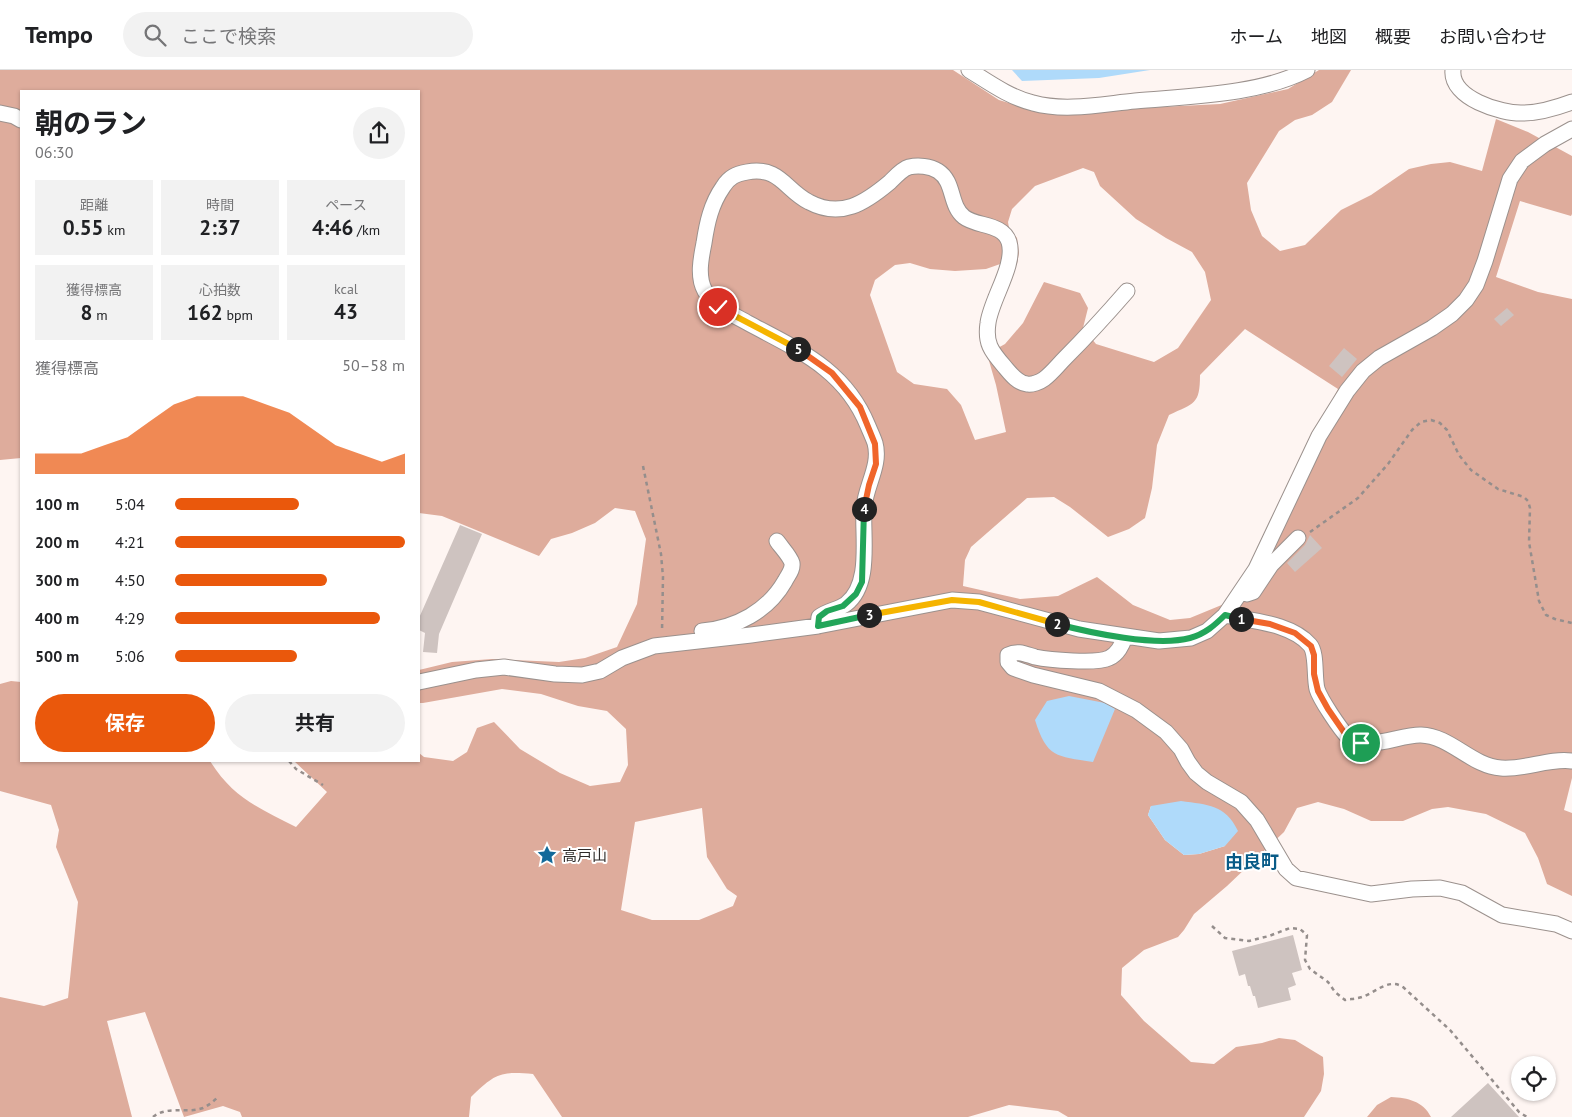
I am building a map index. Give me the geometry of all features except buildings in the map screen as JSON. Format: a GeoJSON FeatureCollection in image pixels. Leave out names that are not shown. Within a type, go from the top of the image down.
{"type":"FeatureCollection","features":[{"type":"Feature","properties":{"kind":"street"},"geometry":{"type":"LineString","coordinates":[[969,70],[1007,94],[1034,104],[1054,106],[1088,106],[1225,93],[1286,79],[1307,70]]}},
{"type":"Feature","properties":{"kind":"street"},"geometry":{"type":"LineString","coordinates":[[1453,70],[1455,81],[1464,94],[1473,100],[1500,110],[1521,113],[1550,110],[1572,102]]}},
{"type":"Feature","properties":{"kind":"street"},"geometry":{"type":"LineString","coordinates":[[0,113],[20,119]]}},
{"type":"Feature","properties":{"kind":"street"},"geometry":{"type":"LineString","coordinates":[[420,682],[476,670],[504,667],[556,674],[582,675],[600,671],[622,658],[654,646],[818,626],[952,600],[979,602],[1079,630],[1159,641],[1191,638],[1207,631],[1225,615],[1256,568],[1319,436],[1346,391],[1379,358],[1432,328],[1452,314],[1466,300],[1476,285],[1485,261],[1510,179],[1522,161],[1545,144],[1572,129]]}},
{"type":"Feature","properties":{"kind":"street"},"geometry":{"type":"LineString","coordinates":[[818,626],[819,617],[827,611],[843,606],[856,594],[862,582],[864,505],[876,464],[875,444],[860,407],[832,373],[802,351],[718,307],[704,290],[700,275],[709,212],[724,185],[735,174],[752,171],[772,173],[802,198],[819,208],[837,210],[856,206],[875,194],[906,168],[920,166],[936,169],[945,177],[952,192],[955,208],[962,216],[972,222],[991,226],[1005,234],[1010,243],[1010,256],[1006,272],[991,307],[987,340],[993,354],[1014,378],[1027,384],[1042,382],[1127,292]]}},
{"type":"Feature","properties":{"kind":"street"},"geometry":{"type":"LineString","coordinates":[[1241,592],[1248,594],[1253,592],[1271,565],[1298,538]]}},
{"type":"Feature","properties":{"kind":"street"},"geometry":{"type":"LineString","coordinates":[[662,645],[673,636],[718,630],[761,610],[774,599],[792,569],[792,561],[776,541]]}},
{"type":"Feature","properties":{"kind":"street"},"geometry":{"type":"LineString","coordinates":[[1225,615],[1270,624],[1295,633],[1311,646],[1314,655],[1314,674],[1318,691],[1348,738],[1361,743],[1384,742],[1407,736],[1437,737],[1480,763],[1501,768],[1558,759],[1572,760]]}},
{"type":"Feature","properties":{"kind":"street"},"geometry":{"type":"LineString","coordinates":[[1125,636],[1122,646],[1110,658],[1096,661],[1064,660],[1035,657],[1014,652],[1008,655],[1008,662],[1013,668],[1033,675],[1099,692],[1136,710],[1166,732],[1182,748],[1188,762],[1196,773],[1207,782],[1241,802],[1257,820],[1286,869],[1296,878],[1371,894],[1440,888],[1462,893],[1502,915],[1556,924],[1572,931]]}},
{"type":"Feature","properties":{"kind":"path"},"geometry":{"type":"LineString","coordinates":[[1298,538],[1311,532],[1358,498],[1388,464],[1412,430],[1421,422],[1431,420],[1440,423],[1447,430],[1459,455],[1471,470],[1498,489],[1524,497],[1528,501],[1530,508],[1529,542],[1539,601],[1546,615],[1572,623]]}},
{"type":"Feature","properties":{"kind":"path"},"geometry":{"type":"LineString","coordinates":[[643,466],[661,554],[663,577],[662,645]]}},
{"type":"Feature","properties":{"kind":"path"},"geometry":{"type":"LineString","coordinates":[[290,762],[296,769],[323,785]]}},
{"type":"Feature","properties":{"kind":"path"},"geometry":{"type":"LineString","coordinates":[[1212,926],[1225,938],[1249,941],[1290,928],[1300,929],[1307,935],[1305,960],[1310,969],[1328,982],[1335,992],[1345,1000],[1358,998],[1389,984],[1397,983],[1450,1030],[1520,1112],[1527,1117]]}},
{"type":"Feature","properties":{"kind":"path"},"geometry":{"type":"LineString","coordinates":[[153,1117],[163,1112],[202,1108],[219,1096]]}},
{"type":"Feature","properties":{"kind":"shaded area"},"geometry":{"type":"Polygon","coordinates":[[[0,70],[953,70],[999,100],[1039,112],[1220,104],[1288,89],[1319,70],[1351,70],[1332,102],[1312,115],[1295,120],[1279,131],[1247,183],[1251,210],[1262,236],[1280,251],[1305,245],[1341,210],[1371,195],[1409,169],[1450,162],[1482,171],[1496,119],[1528,132],[1572,156],[1571,216],[1520,201],[1496,277],[1538,292],[1572,299],[1572,778],[1564,810],[1572,813],[1572,896],[1547,884],[1538,858],[1525,833],[1486,814],[1448,807],[1432,809],[1403,821],[1371,821],[1344,809],[1318,802],[1297,808],[1284,832],[1227,886],[1194,914],[1178,937],[1144,950],[1122,968],[1121,995],[1144,1021],[1191,1062],[1214,1064],[1236,1047],[1279,1038],[1295,1040],[1323,1057],[1324,1074],[1321,1091],[1304,1117],[1068,1117],[1058,1111],[1009,1105],[968,1117],[562,1117],[533,1074],[512,1073],[492,1079],[471,1097],[469,1117],[242,1117],[240,1112],[223,1106],[184,1117],[145,1012],[107,1021],[132,1117],[0,1117],[0,997],[44,1006],[68,998],[78,902],[56,847],[59,830],[51,805],[0,791],[0,684],[11,681],[20,682],[20,762],[211,762],[228,784],[248,801],[296,827],[327,792],[295,762],[420,762],[420,754],[424,757],[453,761],[467,752],[477,728],[494,722],[520,749],[560,773],[590,786],[620,782],[628,765],[626,729],[607,711],[578,706],[541,694],[502,689],[420,703],[420,670],[452,662],[492,659],[559,662],[585,658],[617,647],[637,604],[646,539],[635,511],[615,508],[595,523],[572,533],[551,539],[539,556],[442,516],[420,513],[420,90],[20,90],[20,458],[0,460],[0,70]],[[1083,168],[1035,186],[1012,209],[1008,222],[1009,228],[1017,238],[1019,253],[1017,264],[1003,263],[986,269],[955,271],[930,269],[910,263],[895,265],[875,280],[870,295],[897,372],[914,384],[947,389],[961,405],[975,440],[1006,432],[987,354],[1005,344],[1023,323],[1044,282],[1080,293],[1088,308],[1083,328],[1096,344],[1154,362],[1178,348],[1211,300],[1205,272],[1192,252],[1136,219],[1100,186],[1094,172],[1083,168]],[[1245,329],[1200,375],[1199,392],[1194,402],[1169,415],[1157,445],[1152,488],[1145,518],[1129,529],[1108,537],[1054,497],[1027,498],[971,547],[965,560],[963,586],[1020,599],[1058,596],[1097,577],[1133,605],[1170,620],[1190,618],[1224,604],[1252,563],[1338,389],[1245,329]],[[1151,806],[1148,815],[1165,840],[1184,855],[1199,854],[1225,846],[1151,806]],[[702,808],[635,822],[621,910],[652,920],[699,920],[733,906],[737,896],[727,889],[707,857],[702,808]]]}},
{"type":"Feature","properties":{"kind":"shaded area"},"geometry":{"type":"Polygon","coordinates":[[[1391,1097],[1414,1101],[1424,1107],[1431,1117],[1367,1117],[1377,1105],[1391,1097]]]}},
{"type":"Feature","properties":{"kind":"water"},"geometry":{"type":"Polygon","coordinates":[[[1012,70],[1150,70],[1099,78],[1022,81],[1012,70]]]}},
{"type":"Feature","properties":{"kind":"water"},"geometry":{"type":"Polygon","coordinates":[[[1069,696],[1105,703],[1115,709],[1093,762],[1055,753],[1044,742],[1039,732],[1035,720],[1047,701],[1069,696]]]}},
{"type":"Feature","properties":{"kind":"water"},"geometry":{"type":"Polygon","coordinates":[[[1181,801],[1215,807],[1227,815],[1238,831],[1225,846],[1199,854],[1184,855],[1165,840],[1148,815],[1151,806],[1181,801]]]}},
{"type":"Feature","properties":{"kind":"place","name":"高戸山"},"geometry":{"type":"Point","coordinates":[547,855]}},
{"type":"Feature","properties":{"kind":"district","name":"由良町"},"geometry":{"type":"Point","coordinates":[1252,861]}},
{"type":"Feature","properties":{"kind":"route"},"geometry":{"type":"LineString","coordinates":[[718,307],[802,351],[832,373],[860,407],[875,444],[876,464],[864,505],[862,582],[856,594],[843,606],[827,611],[819,617],[818,626],[952,600],[979,602],[1079,630],[1159,641],[1191,638],[1207,631],[1225,615],[1270,624],[1295,633],[1311,646],[1314,655],[1314,674],[1318,691],[1348,738],[1361,743]]}}]}
